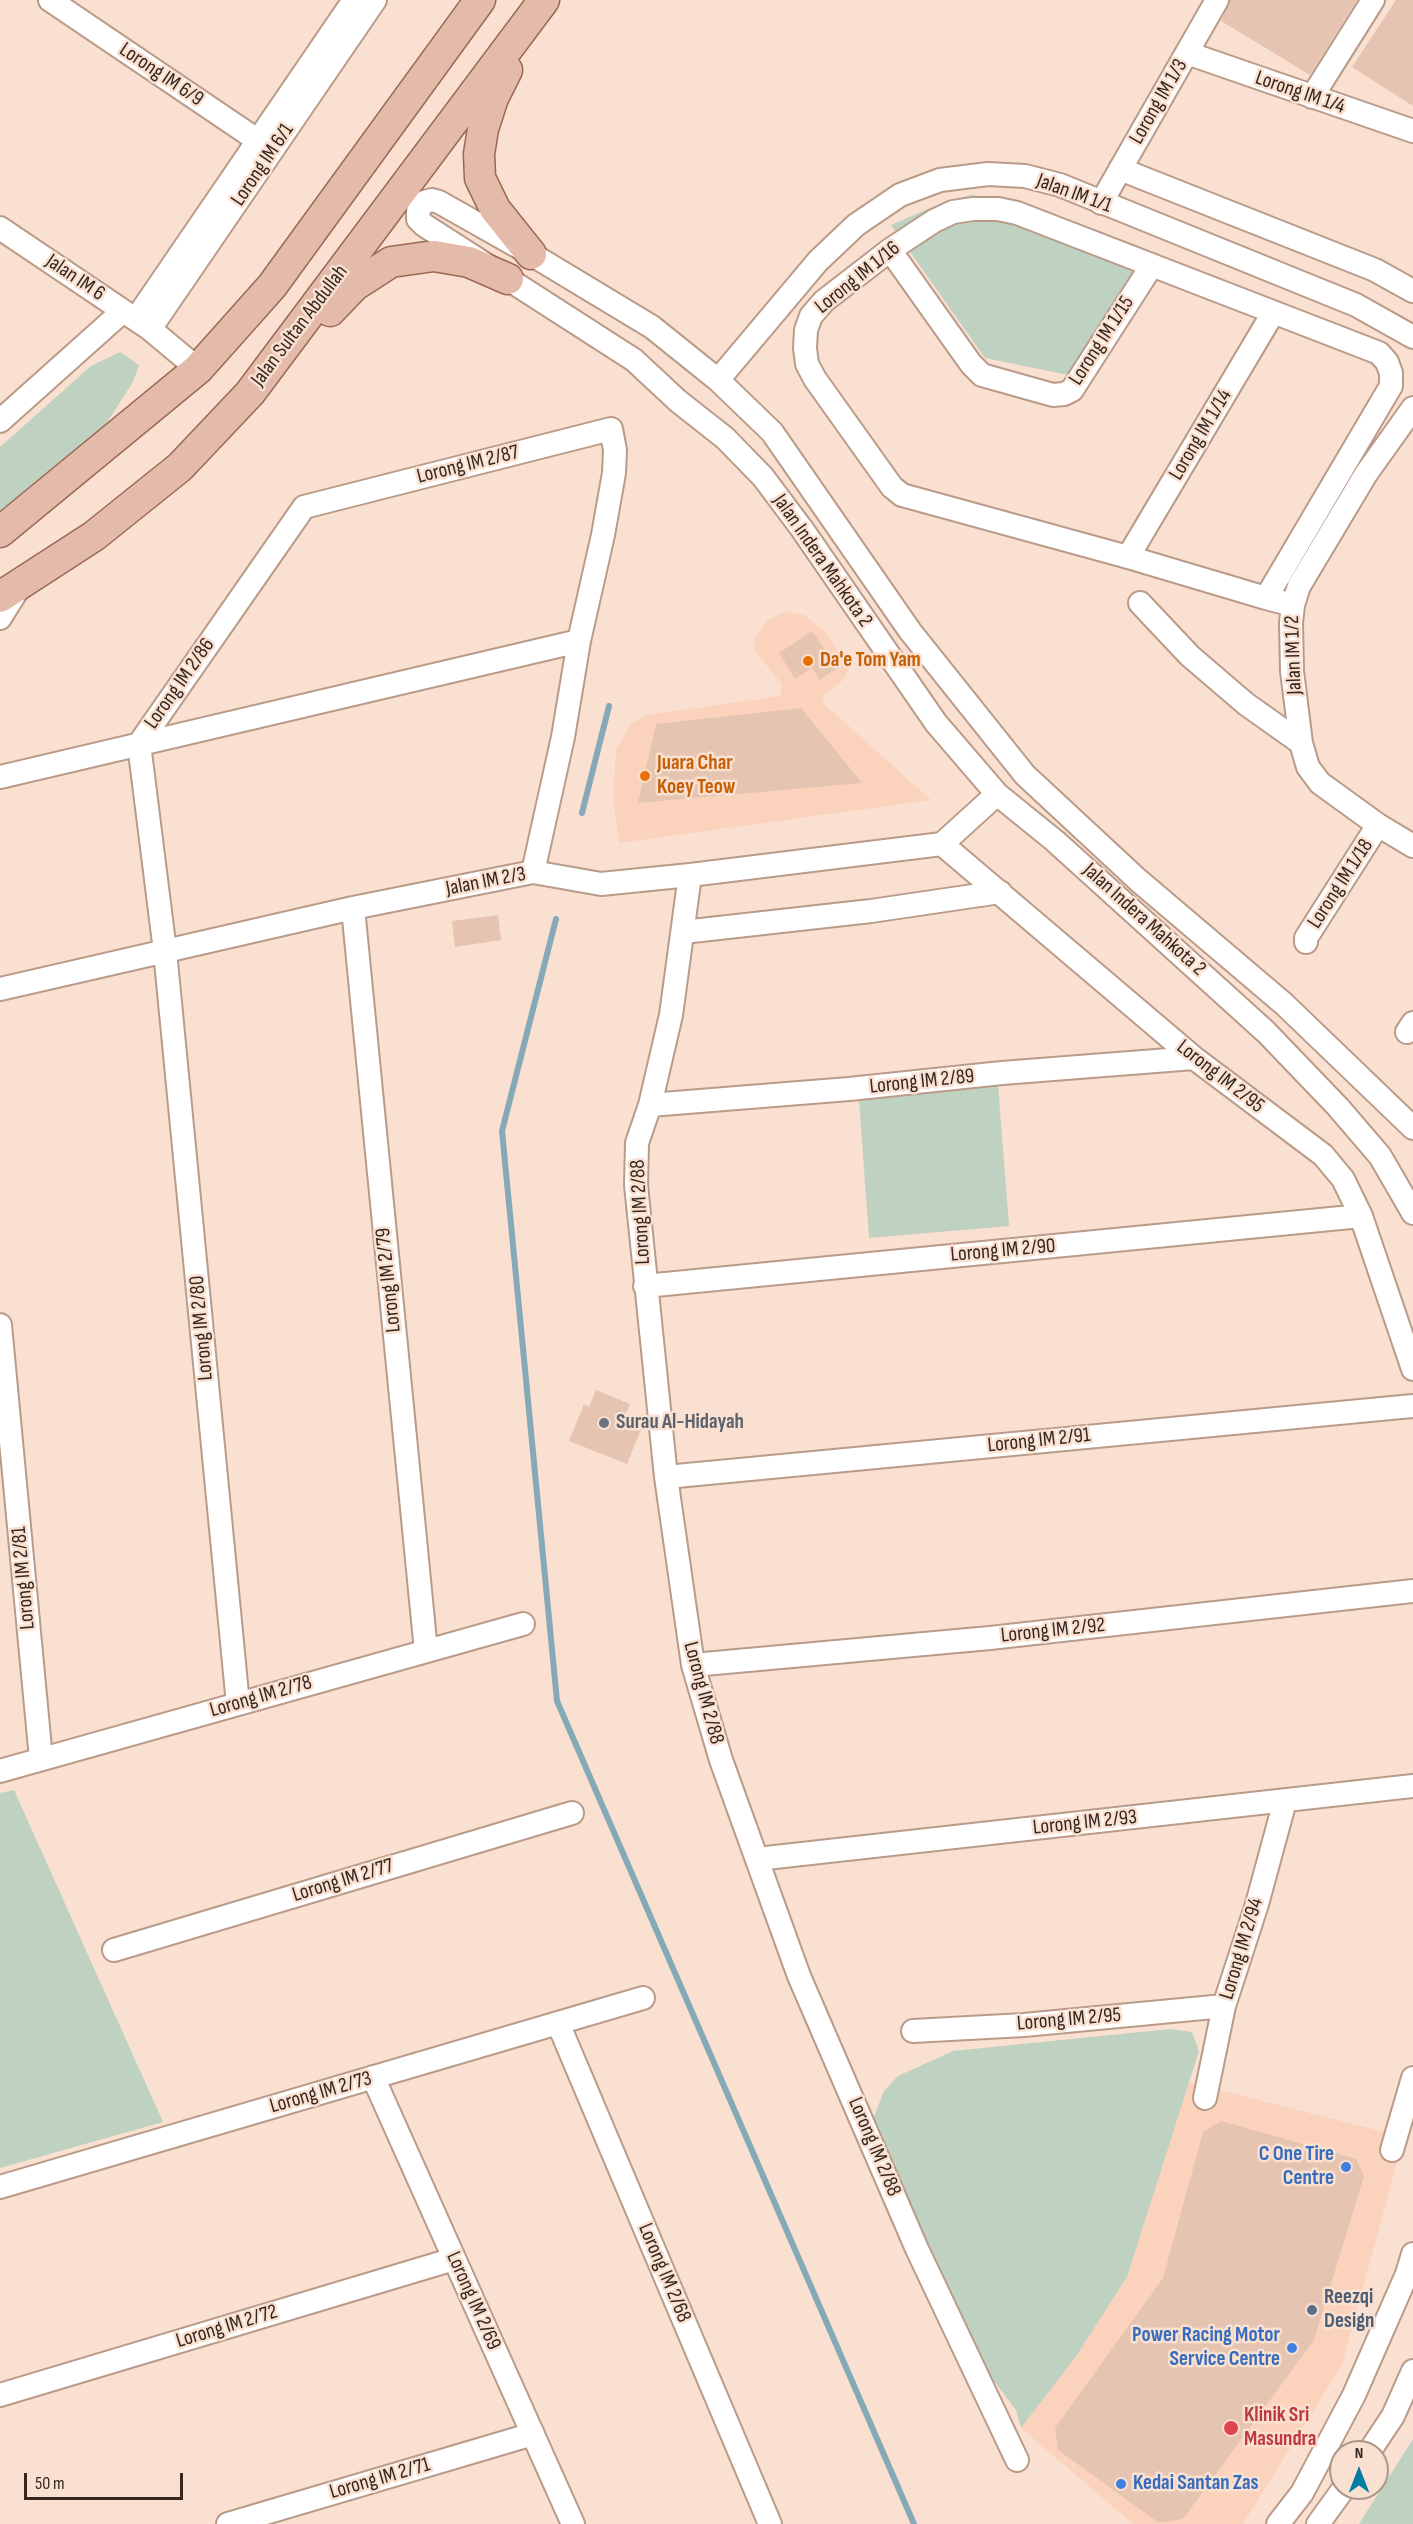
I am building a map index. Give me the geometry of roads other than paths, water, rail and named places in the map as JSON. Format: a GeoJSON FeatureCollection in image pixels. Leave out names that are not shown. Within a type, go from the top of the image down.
{"type":"FeatureCollection","features":[{"type":"Feature","properties":{"kind":"main road"},"geometry":{"type":"LineString","coordinates":[[0,532],[198,369],[272,286],[480,0]]}},
{"type":"Feature","properties":{"kind":"main road"},"geometry":{"type":"LineString","coordinates":[[531,254],[495,209],[480,178],[479,154],[483,129],[493,98],[520,43],[546,0]]}},
{"type":"Feature","properties":{"kind":"main road","name":"Jalan Sultan Abdullah"},"geometry":{"type":"LineString","coordinates":[[10,591],[94,536],[180,467],[250,393],[546,0]]}},
{"type":"Feature","properties":{"kind":"main road"},"geometry":{"type":"LineString","coordinates":[[250,393],[354,286],[391,262],[434,256],[469,262],[508,279]]}},
{"type":"Feature","properties":{"kind":"street","name":"Lorong IM 6/9"},"geometry":{"type":"LineString","coordinates":[[50,0],[266,145]]}},
{"type":"Feature","properties":{"kind":"street","name":"Lorong IM 6/1"},"geometry":{"type":"LineString","coordinates":[[266,145],[354,0]]}},
{"type":"Feature","properties":{"kind":"street","name":"Lorong IM 6/1"},"geometry":{"type":"LineString","coordinates":[[0,421],[136,320],[375,0]]}},
{"type":"Feature","properties":{"kind":"street","name":"Lorong IM 1/3"},"geometry":{"type":"LineString","coordinates":[[1101,203],[1217,0]]}},
{"type":"Feature","properties":{"kind":"street"},"geometry":{"type":"LineString","coordinates":[[1312,98],[1373,0]]}},
{"type":"Feature","properties":{"kind":"street","name":"Lorong IM 1/4"},"geometry":{"type":"LineString","coordinates":[[1187,53],[1413,131]]}},
{"type":"Feature","properties":{"kind":"street","name":"Jalan IM 1/1"},"geometry":{"type":"LineString","coordinates":[[1120,169],[1376,270],[1413,291]]}},
{"type":"Feature","properties":{"kind":"street","name":"Jalan IM 1/1"},"geometry":{"type":"LineString","coordinates":[[718,380],[818,261],[856,225],[900,195],[940,180],[988,174],[1024,176],[1051,183],[1356,305],[1413,337]]}},
{"type":"Feature","properties":{"kind":"street","name":"Jalan Indera Mahkota 2"},"geometry":{"type":"LineString","coordinates":[[1413,1128],[1284,1004],[1138,880],[1025,775],[910,631],[771,432],[718,380],[652,327],[531,254],[448,208],[432,200],[424,202],[418,212],[418,219],[424,225],[634,360],[725,438],[763,477],[802,529],[936,723],[997,794],[1055,841],[1266,1032],[1338,1107],[1380,1156],[1413,1213]]}},
{"type":"Feature","properties":{"kind":"street","name":"Lorong IM 1/16"},"geometry":{"type":"LineString","coordinates":[[1266,598],[1391,386],[1388,362],[1379,353],[1017,213],[998,209],[973,209],[953,213],[934,221],[890,250],[824,301],[811,316],[806,330],[805,348],[807,364],[814,379],[892,487],[902,495],[1128,557],[1266,598],[1293,605]]}},
{"type":"Feature","properties":{"kind":"street","name":"Jalan IM 6"},"geometry":{"type":"LineString","coordinates":[[0,228],[136,320],[198,369]]}},
{"type":"Feature","properties":{"kind":"street","name":"Lorong IM 1/15"},"geometry":{"type":"LineString","coordinates":[[890,250],[971,364],[982,375],[1053,394],[1064,394],[1072,390],[1152,265]]}},
{"type":"Feature","properties":{"kind":"street","name":"Lorong IM 1/14"},"geometry":{"type":"LineString","coordinates":[[1128,557],[1273,313]]}},
{"type":"Feature","properties":{"kind":"street","name":"Jalan IM 1/2"},"geometry":{"type":"LineString","coordinates":[[1413,408],[1366,474],[1299,586],[1293,605],[1291,623],[1292,671],[1301,743],[1308,767],[1320,783],[1378,825],[1413,846]]}},
{"type":"Feature","properties":{"kind":"street","name":"Lorong IM 2/87"},"geometry":{"type":"LineString","coordinates":[[304,507],[611,429],[615,450],[614,473],[603,535],[579,641]]}},
{"type":"Feature","properties":{"kind":"street","name":"Lorong IM 2/86"},"geometry":{"type":"LineString","coordinates":[[0,777],[139,744],[304,507]]}},
{"type":"Feature","properties":{"kind":"street"},"geometry":{"type":"LineString","coordinates":[[0,618],[10,591]]}},
{"type":"Feature","properties":{"kind":"street"},"geometry":{"type":"LineString","coordinates":[[1140,603],[1190,656],[1246,704],[1301,743]]}},
{"type":"Feature","properties":{"kind":"street"},"geometry":{"type":"LineString","coordinates":[[139,744],[579,641],[562,737],[533,872]]}},
{"type":"Feature","properties":{"kind":"street","name":"Lorong IM 2/80"},"geometry":{"type":"LineString","coordinates":[[139,744],[165,951],[238,1704]]}},
{"type":"Feature","properties":{"kind":"street"},"geometry":{"type":"LineString","coordinates":[[942,844],[997,794]]}},
{"type":"Feature","properties":{"kind":"street","name":"Lorong IM 1/18"},"geometry":{"type":"LineString","coordinates":[[1306,942],[1306,938],[1378,825]]}},
{"type":"Feature","properties":{"kind":"street","name":"Jalan IM 2/3"},"geometry":{"type":"LineString","coordinates":[[0,989],[353,908],[533,872],[601,884],[942,844]]}},
{"type":"Feature","properties":{"kind":"street","name":"Lorong IM 2/95"},"geometry":{"type":"LineString","coordinates":[[942,844],[1194,1058],[1323,1155],[1343,1179],[1361,1216],[1413,1369]]}},
{"type":"Feature","properties":{"kind":"street","name":"Lorong IM 2/88"},"geometry":{"type":"LineString","coordinates":[[690,875],[671,1016],[650,1105],[637,1143],[636,1175],[645,1286],[666,1477],[693,1665],[721,1760],[799,1976],[917,2249],[1017,2460]]}},
{"type":"Feature","properties":{"kind":"street"},"geometry":{"type":"LineString","coordinates":[[683,932],[871,911],[1000,892]]}},
{"type":"Feature","properties":{"kind":"street","name":"Lorong IM 2/79"},"geometry":{"type":"LineString","coordinates":[[353,908],[426,1651]]}},
{"type":"Feature","properties":{"kind":"street","name":"Lorong IM 2/89"},"geometry":{"type":"LineString","coordinates":[[650,1105],[1194,1058]]}},
{"type":"Feature","properties":{"kind":"street","name":"Lorong IM 2/90"},"geometry":{"type":"LineString","coordinates":[[645,1286],[1361,1216]]}},
{"type":"Feature","properties":{"kind":"street","name":"Lorong IM 2/81"},"geometry":{"type":"LineString","coordinates":[[0,1326],[41,1760]]}},
{"type":"Feature","properties":{"kind":"street","name":"Lorong IM 2/91"},"geometry":{"type":"LineString","coordinates":[[666,1477],[1413,1406]]}},
{"type":"Feature","properties":{"kind":"street","name":"Lorong IM 2/92"},"geometry":{"type":"LineString","coordinates":[[693,1665],[990,1638],[1413,1592]]}},
{"type":"Feature","properties":{"kind":"street","name":"Lorong IM 2/78"},"geometry":{"type":"LineString","coordinates":[[0,1771],[523,1624]]}},
{"type":"Feature","properties":{"kind":"street","name":"Lorong IM 2/93"},"geometry":{"type":"LineString","coordinates":[[758,1859],[1413,1786]]}},
{"type":"Feature","properties":{"kind":"street","name":"Lorong IM 2/94"},"geometry":{"type":"LineString","coordinates":[[1205,2098],[1224,2006],[1257,1904],[1285,1801]]}},
{"type":"Feature","properties":{"kind":"street","name":"Lorong IM 2/77"},"geometry":{"type":"LineString","coordinates":[[114,1950],[572,1813]]}},
{"type":"Feature","properties":{"kind":"street","name":"Lorong IM 2/73"},"geometry":{"type":"LineString","coordinates":[[0,2187],[643,1998]]}},
{"type":"Feature","properties":{"kind":"street","name":"Lorong IM 2/95"},"geometry":{"type":"LineString","coordinates":[[913,2031],[1024,2025],[1224,2006]]}},
{"type":"Feature","properties":{"kind":"street","name":"Lorong IM 2/68"},"geometry":{"type":"LineString","coordinates":[[558,2023],[770,2524]]}},
{"type":"Feature","properties":{"kind":"street","name":"Lorong IM 2/69"},"geometry":{"type":"LineString","coordinates":[[373,2077],[573,2524]]}},
{"type":"Feature","properties":{"kind":"street"},"geometry":{"type":"LineString","coordinates":[[1392,2150],[1413,2078]]}},
{"type":"Feature","properties":{"kind":"street"},"geometry":{"type":"LineString","coordinates":[[1278,2524],[1302,2493],[1354,2395],[1407,2274],[1413,2254]]}},
{"type":"Feature","properties":{"kind":"street","name":"Lorong IM 2/72"},"geometry":{"type":"LineString","coordinates":[[0,2395],[454,2259]]}},
{"type":"Feature","properties":{"kind":"street"},"geometry":{"type":"LineString","coordinates":[[1377,2440],[1394,2416],[1413,2372]]}},
{"type":"Feature","properties":{"kind":"street","name":"Lorong IM 2/71"},"geometry":{"type":"LineString","coordinates":[[228,2524],[533,2434]]}},
{"type":"Feature","properties":{"kind":"street"},"geometry":{"type":"LineString","coordinates":[[1318,2524],[1335,2500]]}},
{"type":"Feature","properties":{"kind":"waterway"},"geometry":{"type":"LineString","coordinates":[[582,813],[609,706]]}},
{"type":"Feature","properties":{"kind":"waterway"},"geometry":{"type":"LineString","coordinates":[[556,919],[502,1131],[557,1701],[914,2524]]}},
{"type":"Feature","properties":{"kind":"place","name":"Da'e Tom Yam"},"geometry":{"type":"Point","coordinates":[808,661]}},
{"type":"Feature","properties":{"kind":"place","name":"Juara Char Koey Teow"},"geometry":{"type":"Point","coordinates":[645,776]}},
{"type":"Feature","properties":{"kind":"place","name":"Surau Al-Hidayah"},"geometry":{"type":"Point","coordinates":[604,1423]}},
{"type":"Feature","properties":{"kind":"place","name":"C One Tire Centre"},"geometry":{"type":"Point","coordinates":[1346,2167]}},
{"type":"Feature","properties":{"kind":"place","name":"Reezqi Design"},"geometry":{"type":"Point","coordinates":[1312,2310]}},
{"type":"Feature","properties":{"kind":"place","name":"Power Racing Motor Service Centre"},"geometry":{"type":"Point","coordinates":[1292,2348]}},
{"type":"Feature","properties":{"kind":"place","name":"Klinik Sri Masundra"},"geometry":{"type":"Point","coordinates":[1231,2428]}},
{"type":"Feature","properties":{"kind":"place","name":"Kedai Santan Zas"},"geometry":{"type":"Point","coordinates":[1121,2484]}}]}
